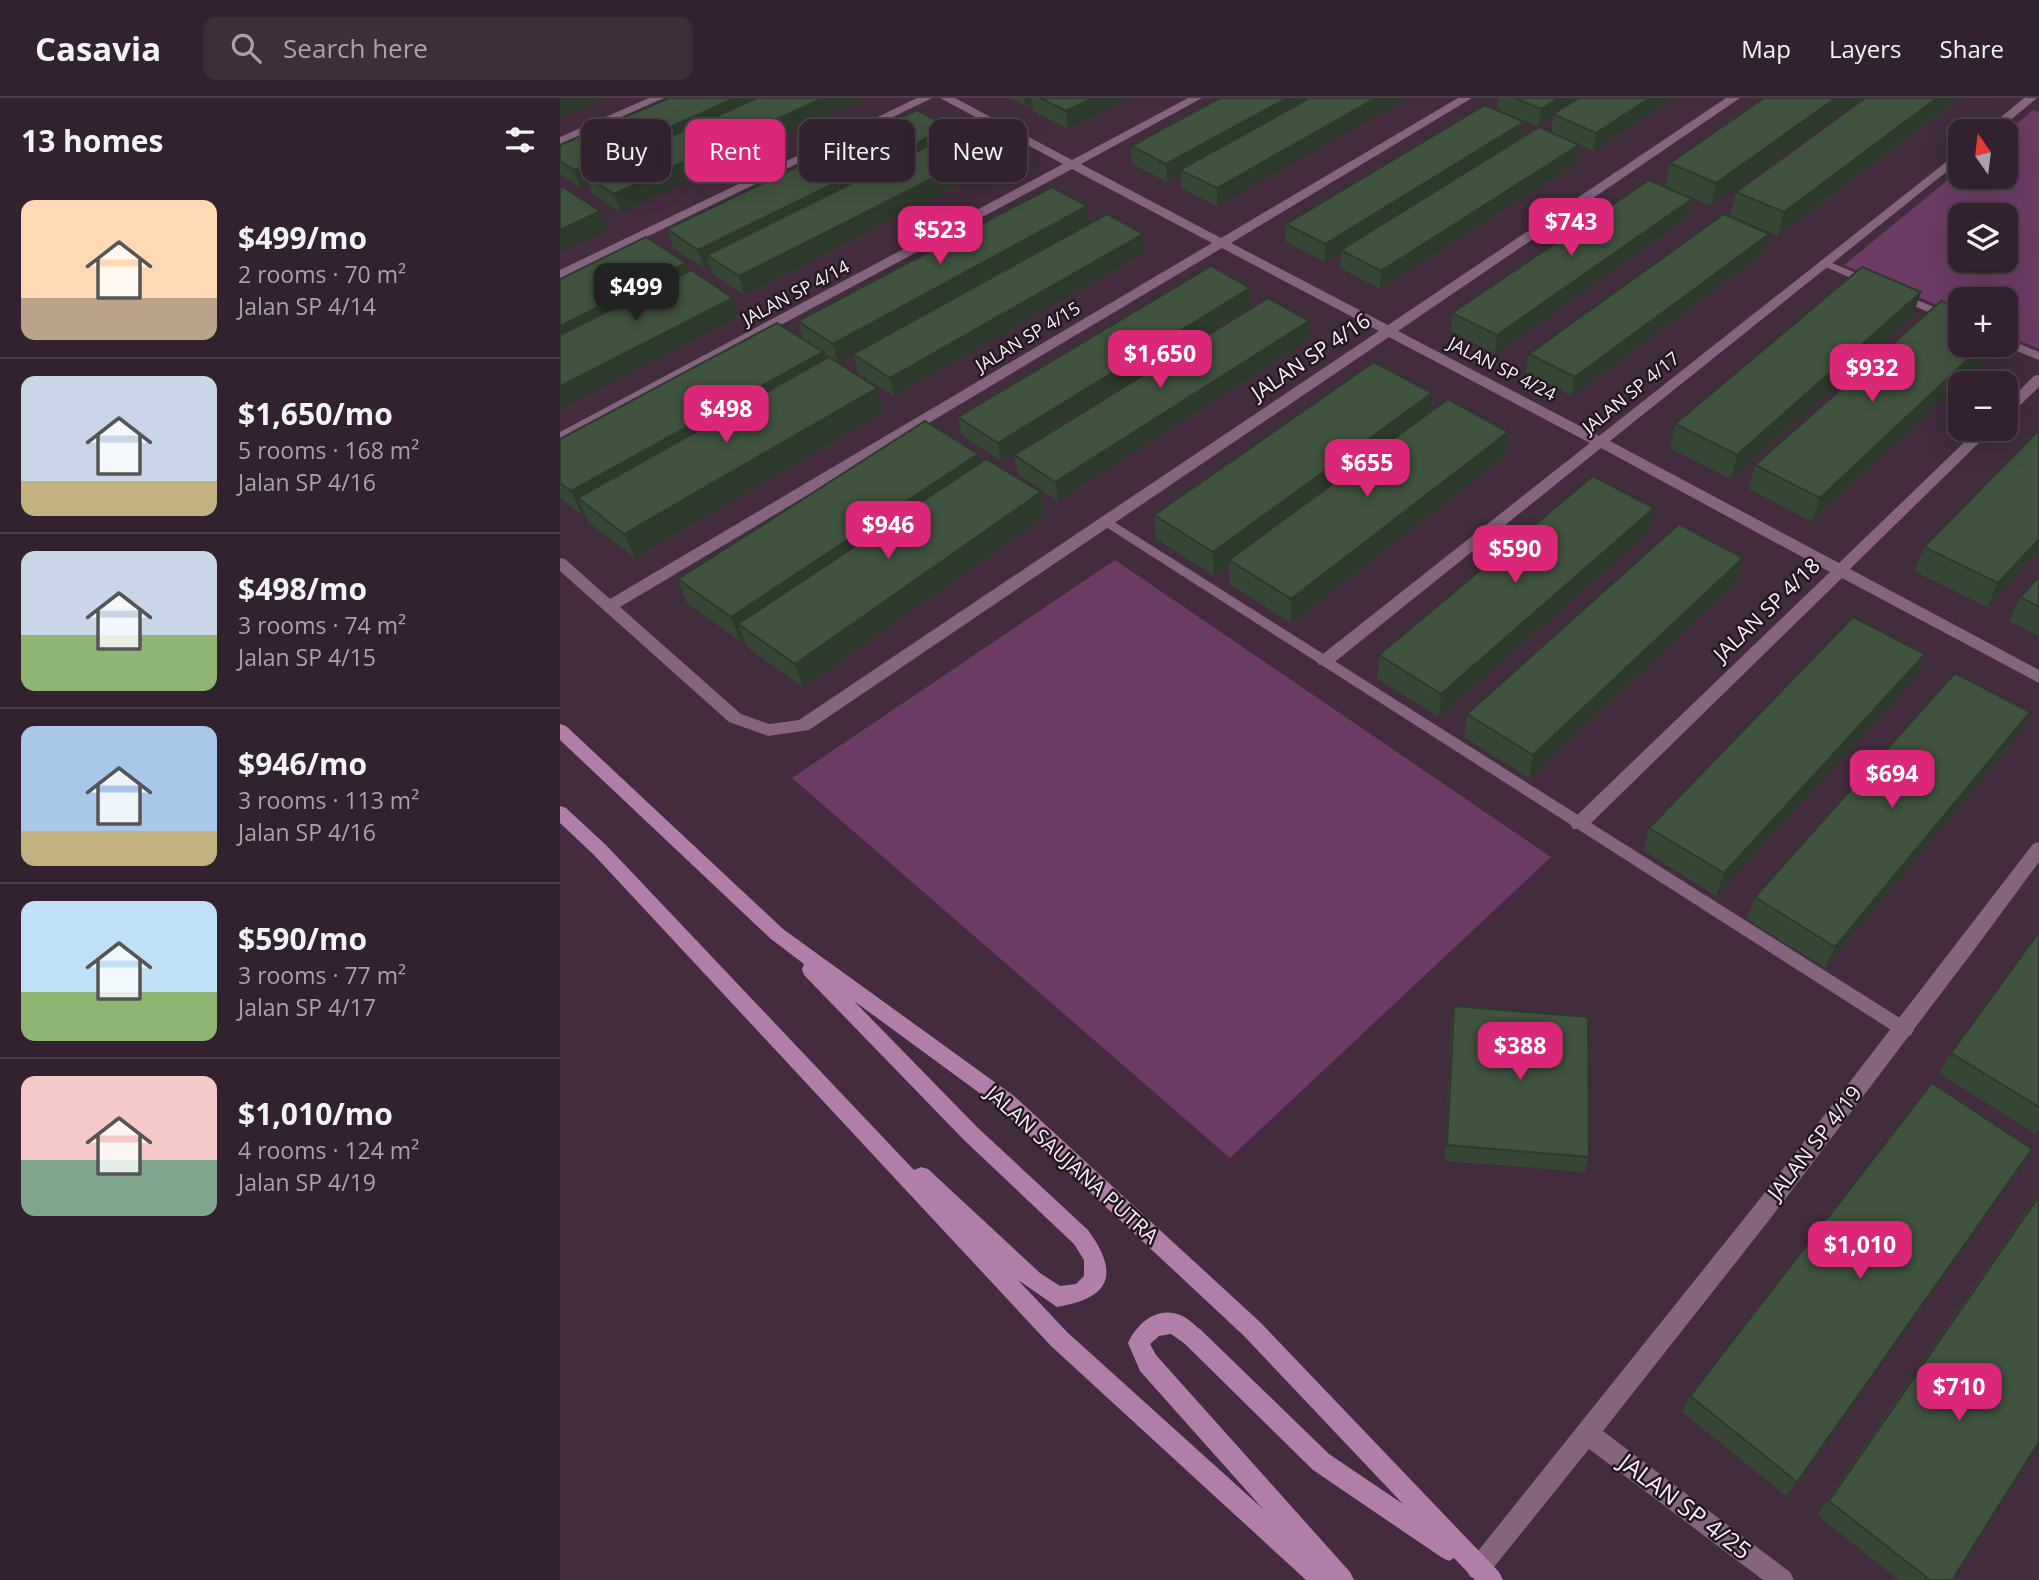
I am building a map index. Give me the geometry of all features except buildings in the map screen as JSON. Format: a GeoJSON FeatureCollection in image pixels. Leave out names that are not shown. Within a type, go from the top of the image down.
{"type":"FeatureCollection","features":[{"type":"Feature","properties":{"kind":"main road","name":"JALAN SAUJANA PUTRA"},"geometry":{"type":"LineString","coordinates":[[560,730],[777,933],[1007,1102],[1252,1329],[1484,1574]]}},
{"type":"Feature","properties":{"kind":"main road"},"geometry":{"type":"LineString","coordinates":[[560,813],[600,850],[1059,1339],[1324,1580]]}},
{"type":"Feature","properties":{"kind":"main road"},"geometry":{"type":"LineString","coordinates":[[777,933],[971,1134],[1081,1237],[1095,1257],[1095,1280],[1081,1293],[1057,1297],[1033,1280],[810,1074]]}},
{"type":"Feature","properties":{"kind":"main road"},"geometry":{"type":"LineString","coordinates":[[1342,1580],[1148,1363],[1139,1343],[1145,1331],[1156,1325],[1174,1323],[1193,1337],[1321,1462],[1484,1574]]}},
{"type":"Feature","properties":{"kind":"street"},"geometry":{"type":"LineString","coordinates":[[560,141],[658,98]]}},
{"type":"Feature","properties":{"kind":"street"},"geometry":{"type":"LineString","coordinates":[[560,275],[926,98]]}},
{"type":"Feature","properties":{"kind":"street","name":"JALAN SP 4/24"},"geometry":{"type":"LineString","coordinates":[[946,98],[1600,442],[2039,677]]}},
{"type":"Feature","properties":{"kind":"street","name":"JALAN SP 4/14"},"geometry":{"type":"LineString","coordinates":[[560,438],[1196,98]]}},
{"type":"Feature","properties":{"kind":"street","name":"JALAN SP 4/15"},"geometry":{"type":"LineString","coordinates":[[608,607],[1466,98]]}},
{"type":"Feature","properties":{"kind":"street","name":"JALAN SP 4/16"},"geometry":{"type":"LineString","coordinates":[[608,607],[735,718],[768,730],[803,726],[1734,98]]}},
{"type":"Feature","properties":{"kind":"street"},"geometry":{"type":"LineString","coordinates":[[2006,119],[2035,98]]}},
{"type":"Feature","properties":{"kind":"street","name":"JALAN SP 4/17"},"geometry":{"type":"LineString","coordinates":[[1325,661],[1948,165]]}},
{"type":"Feature","properties":{"kind":"street"},"geometry":{"type":"LineString","coordinates":[[2018,399],[2039,379]]}},
{"type":"Feature","properties":{"kind":"street","name":"JALAN SP 4/18"},"geometry":{"type":"LineString","coordinates":[[1579,824],[1973,441]]}},
{"type":"Feature","properties":{"kind":"street"},"geometry":{"type":"LineString","coordinates":[[560,563],[608,607]]}},
{"type":"Feature","properties":{"kind":"street","name":"JALAN SP 4/19"},"geometry":{"type":"LineString","coordinates":[[1484,1574],[1588,1434],[1905,1030],[2039,849]]}},
{"type":"Feature","properties":{"kind":"street","name":"JALAN SP 4/25"},"geometry":{"type":"LineString","coordinates":[[1588,1434],[1782,1580]]}},
{"type":"Feature","properties":{"kind":"lane"},"geometry":{"type":"LineString","coordinates":[[1825,263],[1948,317]]}},
{"type":"Feature","properties":{"kind":"lane"},"geometry":{"type":"LineString","coordinates":[[2018,347],[2039,356]]}},
{"type":"Feature","properties":{"kind":"lane"},"geometry":{"type":"LineString","coordinates":[[1108,522],[1905,1030]]}},
{"type":"Feature","properties":{"kind":"shaded area"},"geometry":{"type":"Polygon","coordinates":[[[2033,110],[2039,112],[2039,349],[2018,340],[2018,287],[1948,287],[1948,310],[1844,265],[1948,180],[1948,189],[2018,189],[2018,123],[2033,110]]]}},
{"type":"Feature","properties":{"kind":"shaded area"},"geometry":{"type":"Polygon","coordinates":[[[1115,560],[1551,857],[1230,1158],[792,778],[1115,560]]]}}]}
